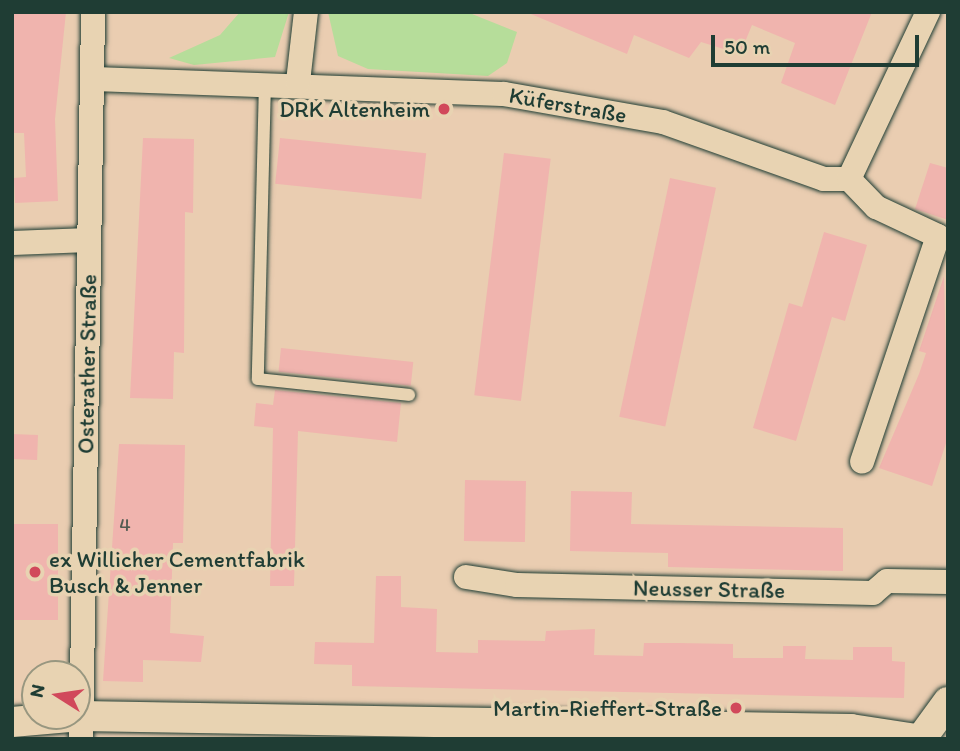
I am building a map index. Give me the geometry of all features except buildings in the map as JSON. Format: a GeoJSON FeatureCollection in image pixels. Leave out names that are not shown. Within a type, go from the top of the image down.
{"type":"FeatureCollection","features":[{"type":"Feature","properties":{"kind":"street","name":"Osterather Straße"},"geometry":{"type":"LineString","coordinates":[[82,660],[93,12]]}},
{"type":"Feature","properties":{"kind":"street"},"geometry":{"type":"LineString","coordinates":[[298,82],[306,12]]}},
{"type":"Feature","properties":{"kind":"street"},"geometry":{"type":"LineString","coordinates":[[862,462],[938,236],[876,207],[849,179],[928,12]]}},
{"type":"Feature","properties":{"kind":"street","name":"Küferstraße"},"geometry":{"type":"LineString","coordinates":[[93,79],[298,82],[503,94],[636,117],[824,179],[849,179]]}},
{"type":"Feature","properties":{"kind":"street"},"geometry":{"type":"LineString","coordinates":[[12,243],[89,240]]}},
{"type":"Feature","properties":{"kind":"street","name":"Neusser Straße"},"geometry":{"type":"LineString","coordinates":[[466,577],[517,585],[873,593],[887,581],[948,582]]}},
{"type":"Feature","properties":{"kind":"street"},"geometry":{"type":"LineString","coordinates":[[91,727],[851,729],[919,739],[948,702]]}},
{"type":"Feature","properties":{"kind":"lane"},"geometry":{"type":"LineString","coordinates":[[264,82],[258,379],[409,395]]}},
{"type":"Feature","properties":{"kind":"green space"},"geometry":{"type":"Polygon","coordinates":[[[240,12],[289,12],[275,57],[194,65],[169,58],[220,35],[240,12]]]}},
{"type":"Feature","properties":{"kind":"green space"},"geometry":{"type":"Polygon","coordinates":[[[328,12],[467,12],[517,32],[507,63],[488,76],[368,69],[338,56],[328,12]]]}},
{"type":"Feature","properties":{"kind":"place","name":"DRK Altenheim"},"geometry":{"type":"Point","coordinates":[444,109]}},
{"type":"Feature","properties":{"kind":"place","name":"ex Willicher Cementfabrik Busch & Jenner"},"geometry":{"type":"Point","coordinates":[35,572]}},
{"type":"Feature","properties":{"kind":"place","name":"Martin-Rieffert-Straße"},"geometry":{"type":"Point","coordinates":[736,708]}}]}
